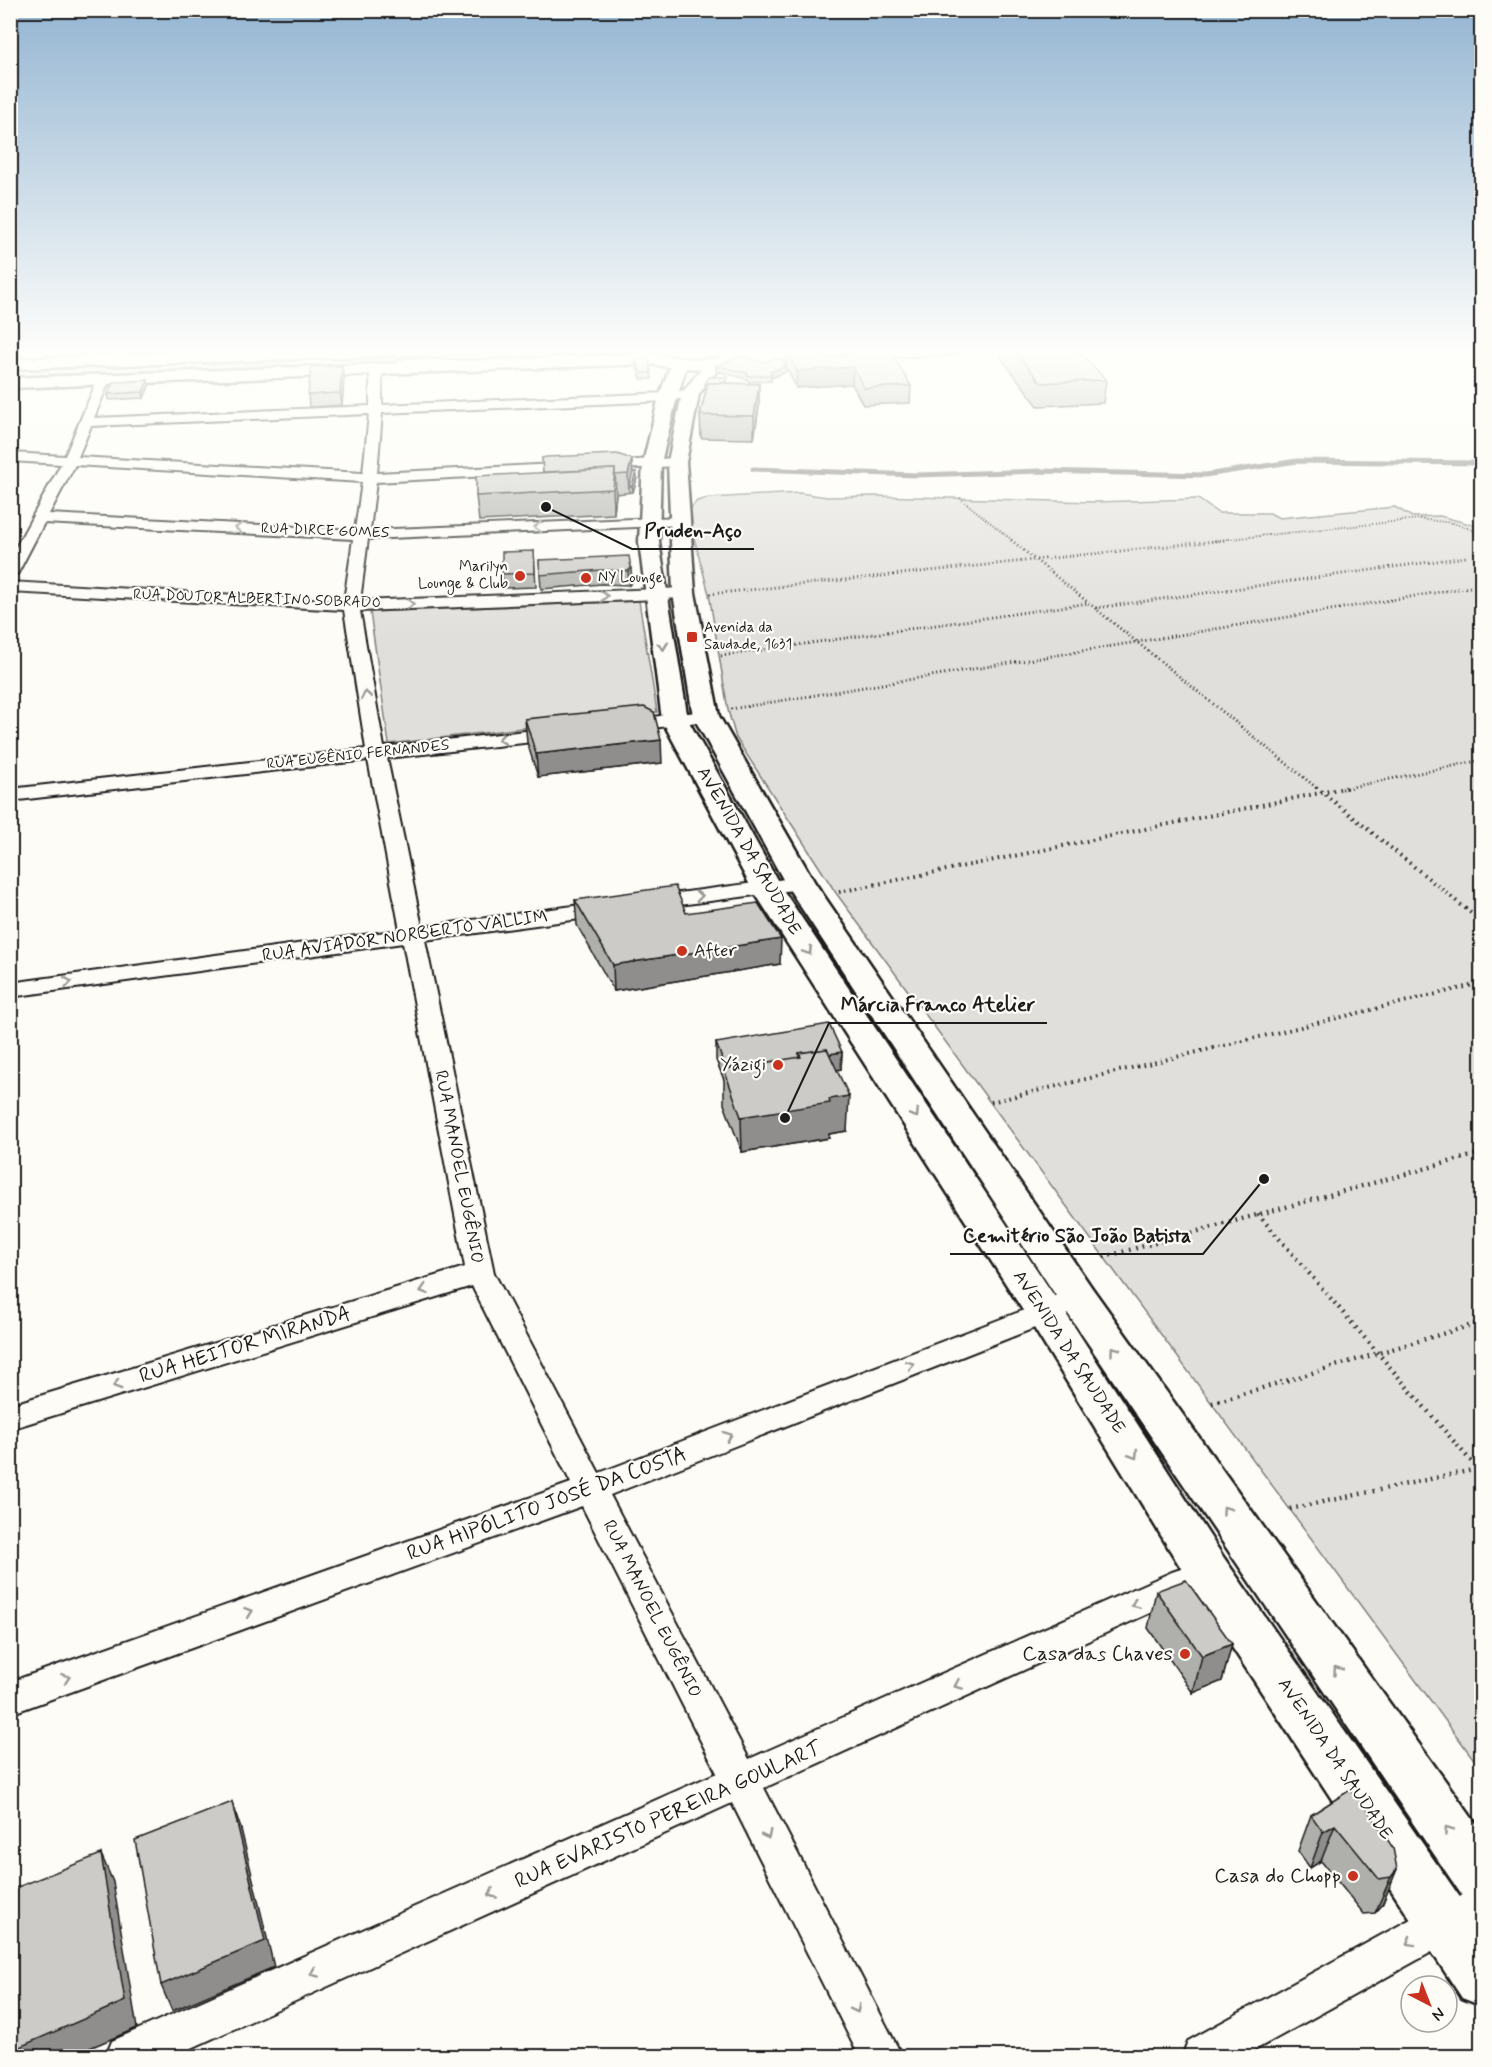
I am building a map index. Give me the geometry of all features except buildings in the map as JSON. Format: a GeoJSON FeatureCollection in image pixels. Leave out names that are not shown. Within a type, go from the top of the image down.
{"type":"FeatureCollection","features":[{"type":"Feature","properties":{"kind":"main road","name":"AVENIDA DA SAUDADE"},"geometry":{"type":"LineString","coordinates":[[667,445],[664,463],[666,521],[650,542],[683,593],[703,715],[783,885],[1045,1313],[1208,1572],[1463,1915],[1482,1978]]}},
{"type":"Feature","properties":{"kind":"main road","name":"AVENIDA DA SAUDADE"},"geometry":{"type":"LineString","coordinates":[[783,885],[1078,1298],[1482,1878]]}},
{"type":"Feature","properties":{"kind":"street"},"geometry":{"type":"LineString","coordinates":[[10,573],[41,518],[77,445]]}},
{"type":"Feature","properties":{"kind":"street","name":"RUA MANOEL EUGÊNIO"},"geometry":{"type":"LineString","coordinates":[[373,445],[351,606],[376,753],[480,1273],[881,2056]]}},
{"type":"Feature","properties":{"kind":"street"},"geometry":{"type":"LineString","coordinates":[[10,457],[370,478],[664,463]]}},
{"type":"Feature","properties":{"kind":"street","name":"RUA DIRCE GOMES"},"geometry":{"type":"LineString","coordinates":[[41,518],[361,535],[666,521]]}},
{"type":"Feature","properties":{"kind":"street","name":"RUA DOUTOR ALBERTINO SOBRADO"},"geometry":{"type":"LineString","coordinates":[[10,587],[351,606],[683,593]]}},
{"type":"Feature","properties":{"kind":"street"},"geometry":{"type":"LineString","coordinates":[[606,728],[703,715]]}},
{"type":"Feature","properties":{"kind":"street","name":"RUA EUGÊNIO FERNANDES"},"geometry":{"type":"LineString","coordinates":[[10,795],[583,730]]}},
{"type":"Feature","properties":{"kind":"street","name":"RUA AVIADOR NORBERTO VALLIM"},"geometry":{"type":"LineString","coordinates":[[10,990],[783,885]]}},
{"type":"Feature","properties":{"kind":"street","name":"RUA HEITOR MIRANDA"},"geometry":{"type":"LineString","coordinates":[[10,1417],[480,1273]]}},
{"type":"Feature","properties":{"kind":"street","name":"RUA HIPÓLITO JOSÉ DA COSTA"},"geometry":{"type":"LineString","coordinates":[[10,1698],[591,1489],[1045,1313],[1078,1298]]}},
{"type":"Feature","properties":{"kind":"street","name":"RUA EVARISTO PEREIRA GOULART"},"geometry":{"type":"LineString","coordinates":[[127,2056],[1208,1572]]}},
{"type":"Feature","properties":{"kind":"street"},"geometry":{"type":"LineString","coordinates":[[1203,2056],[1463,1915]]}},
{"type":"Feature","properties":{"kind":"path"},"geometry":{"type":"LineString","coordinates":[[960,498],[1482,922]]}},
{"type":"Feature","properties":{"kind":"path"},"geometry":{"type":"LineString","coordinates":[[683,593],[1037,561],[1420,519],[1453,523],[1482,533]]}},
{"type":"Feature","properties":{"kind":"path"},"geometry":{"type":"LineString","coordinates":[[1096,608],[1466,557]]}},
{"type":"Feature","properties":{"kind":"path"},"geometry":{"type":"LineString","coordinates":[[703,715],[1482,585]]}},
{"type":"Feature","properties":{"kind":"path"},"geometry":{"type":"LineString","coordinates":[[720,656],[1089,603]]}},
{"type":"Feature","properties":{"kind":"path"},"geometry":{"type":"LineString","coordinates":[[836,893],[1482,760]]}},
{"type":"Feature","properties":{"kind":"path"},"geometry":{"type":"LineString","coordinates":[[991,1102],[1482,983]]}},
{"type":"Feature","properties":{"kind":"path"},"geometry":{"type":"LineString","coordinates":[[1104,1257],[1482,1153]]}},
{"type":"Feature","properties":{"kind":"path"},"geometry":{"type":"LineString","coordinates":[[1258,1214],[1480,1471],[1290,1509]]}},
{"type":"Feature","properties":{"kind":"path"},"geometry":{"type":"LineString","coordinates":[[1212,1403],[1482,1322]]}},
{"type":"Feature","properties":{"kind":"shaded area"},"geometry":{"type":"Polygon","coordinates":[[[800,493],[827,497],[875,496],[1095,502],[1198,499],[1218,513],[1270,513],[1279,518],[1395,507],[1412,517],[1440,516],[1481,527],[1481,1769],[836,893],[736,738],[728,710],[709,594],[687,512],[697,501],[709,498],[800,493]]]}},
{"type":"Feature","properties":{"kind":"shaded area"},"geometry":{"type":"Polygon","coordinates":[[[639,601],[657,712],[389,744],[370,612],[639,601]]]}},
{"type":"Feature","properties":{"kind":"waterway"},"geometry":{"type":"LineString","coordinates":[[753,469],[917,475],[1040,471],[1205,475],[1297,461],[1482,463]]}},
{"type":"Feature","properties":{"kind":"place","name":"Pruden-Aço"},"geometry":{"type":"Point","coordinates":[546,507]}},
{"type":"Feature","properties":{"kind":"place","name":"Marilyn Lounge & Club"},"geometry":{"type":"Point","coordinates":[520,576]}},
{"type":"Feature","properties":{"kind":"place","name":"NY Lounge"},"geometry":{"type":"Point","coordinates":[586,578]}},
{"type":"Feature","properties":{"kind":"place","name":"Avenida da Saudade, 1631"},"geometry":{"type":"Point","coordinates":[692,637]}},
{"type":"Feature","properties":{"kind":"place","name":"After"},"geometry":{"type":"Point","coordinates":[682,951]}},
{"type":"Feature","properties":{"kind":"place","name":"Yázigi"},"geometry":{"type":"Point","coordinates":[778,1065]}},
{"type":"Feature","properties":{"kind":"place","name":"Márcia Franco Atelier"},"geometry":{"type":"Point","coordinates":[785,1118]}},
{"type":"Feature","properties":{"kind":"place","name":"Cemitério São João Batista"},"geometry":{"type":"Point","coordinates":[1264,1179]}},
{"type":"Feature","properties":{"kind":"place","name":"Casa das Chaves"},"geometry":{"type":"Point","coordinates":[1185,1654]}},
{"type":"Feature","properties":{"kind":"place","name":"Casa do Chopp"},"geometry":{"type":"Point","coordinates":[1353,1876]}}]}
